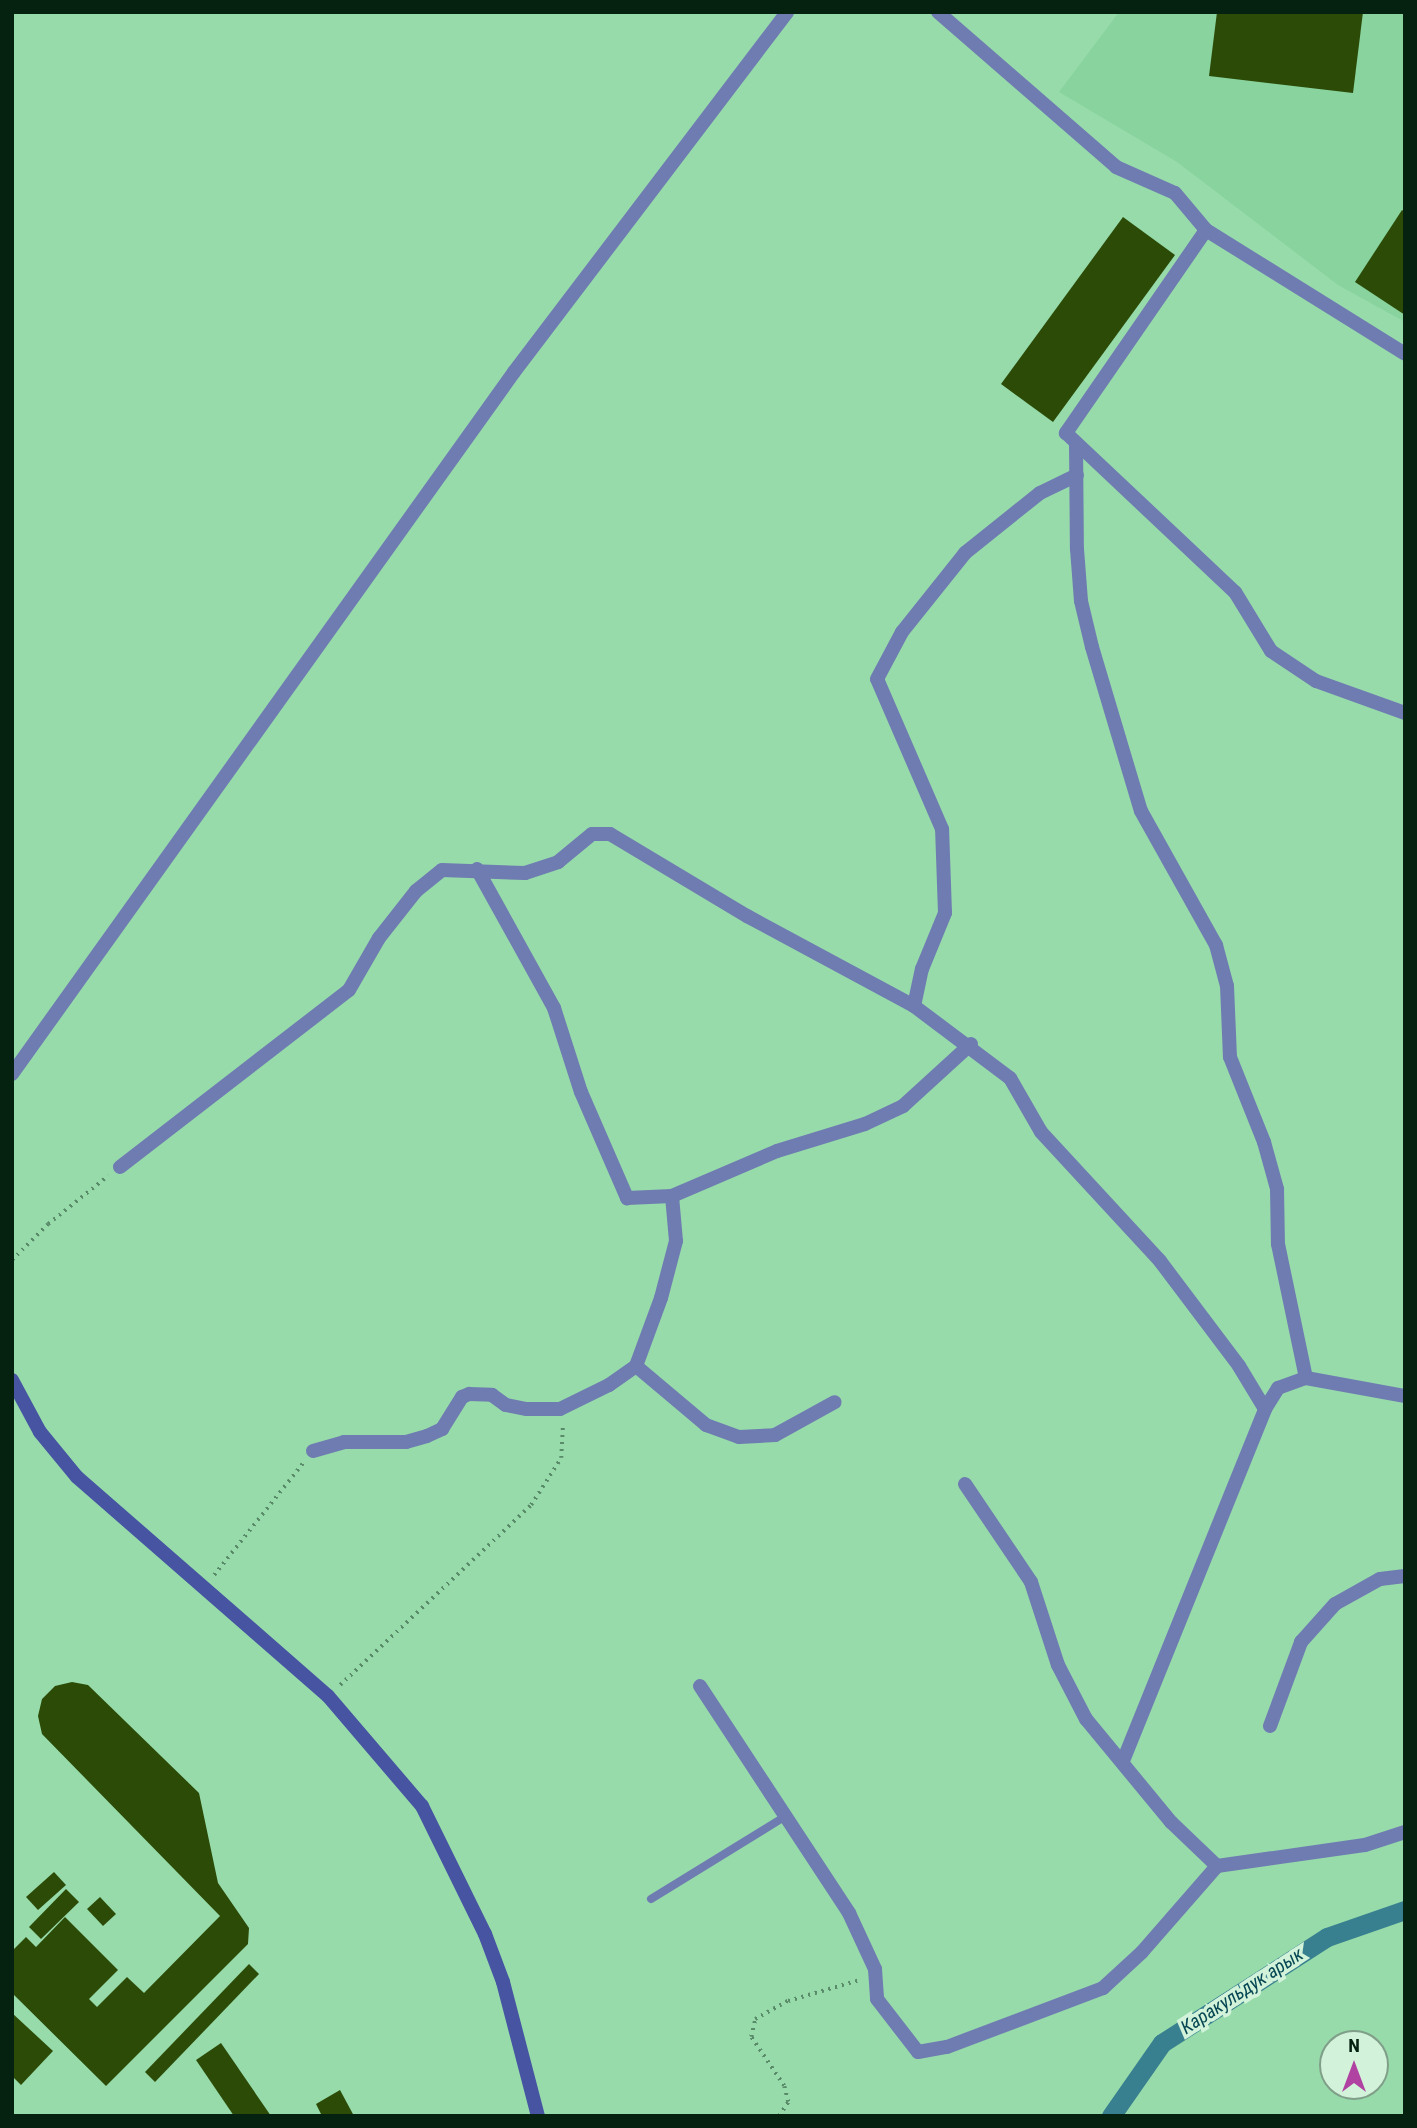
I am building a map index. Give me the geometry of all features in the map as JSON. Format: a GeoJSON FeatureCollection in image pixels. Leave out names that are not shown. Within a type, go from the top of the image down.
{"type":"FeatureCollection","features":[{"type":"Feature","properties":{"kind":"main road"},"geometry":{"type":"LineString","coordinates":[[12,1380],[40,1432],[77,1477],[328,1696],[422,1806],[446,1848],[503,1982],[538,2116]]}},
{"type":"Feature","properties":{"kind":"street"},"geometry":{"type":"LineString","coordinates":[[12,1074],[514,372],[787,12]]}},
{"type":"Feature","properties":{"kind":"street"},"geometry":{"type":"LineString","coordinates":[[938,12],[1116,167],[1175,193],[1206,230],[1405,354]]}},
{"type":"Feature","properties":{"kind":"street"},"geometry":{"type":"LineString","coordinates":[[1206,230],[1065,431],[1236,592],[1271,652],[1316,681],[1405,713]]}},
{"type":"Feature","properties":{"kind":"street"},"geometry":{"type":"LineString","coordinates":[[1076,443],[1081,601],[1092,647],[1141,811],[1216,944],[1227,986],[1230,1057],[1277,1189],[1278,1244],[1306,1378]]}},
{"type":"Feature","properties":{"kind":"street"},"geometry":{"type":"LineString","coordinates":[[914,1006],[922,969],[945,913],[942,829],[877,679],[902,632],[965,553],[1040,493],[1077,475]]}},
{"type":"Feature","properties":{"kind":"street"},"geometry":{"type":"LineString","coordinates":[[120,1167],[348,989],[379,939],[416,891],[442,870],[477,869],[525,873],[558,862],[592,834],[610,834],[747,916],[914,1006],[971,1044],[1010,1079],[1041,1132],[1160,1261],[1239,1366],[1265,1409]]}},
{"type":"Feature","properties":{"kind":"street"},"geometry":{"type":"LineString","coordinates":[[477,869],[554,1008],[581,1092],[620,1188],[627,1198],[672,1196],[777,1151],[865,1124],[903,1106],[971,1044]]}},
{"type":"Feature","properties":{"kind":"street"},"geometry":{"type":"LineString","coordinates":[[313,1451],[344,1442],[406,1442],[427,1436],[442,1429],[462,1397],[469,1394],[492,1395],[506,1405],[527,1409],[560,1409],[609,1385],[636,1366],[676,1241],[672,1196]]}},
{"type":"Feature","properties":{"kind":"street"},"geometry":{"type":"LineString","coordinates":[[636,1366],[706,1425],[739,1437],[775,1435],[835,1402]]}},
{"type":"Feature","properties":{"kind":"street"},"geometry":{"type":"LineString","coordinates":[[1123,1761],[1265,1409],[1278,1388],[1306,1378],[1405,1396]]}},
{"type":"Feature","properties":{"kind":"street"},"geometry":{"type":"LineString","coordinates":[[965,1484],[1031,1582],[1058,1665],[1086,1719],[1171,1822],[1217,1866]]}},
{"type":"Feature","properties":{"kind":"street"},"geometry":{"type":"LineString","coordinates":[[1270,1726],[1301,1642],[1335,1604],[1380,1579],[1405,1576]]}},
{"type":"Feature","properties":{"kind":"street"},"geometry":{"type":"LineString","coordinates":[[701,1686],[849,1913],[875,1975],[877,1998],[918,2052],[947,2047],[1102,1988],[1142,1952],[1217,1866],[1365,1845],[1405,1832]]}},
{"type":"Feature","properties":{"kind":"lane"},"geometry":{"type":"LineString","coordinates":[[652,1899],[786,1816]]}},
{"type":"Feature","properties":{"kind":"path"},"geometry":{"type":"LineString","coordinates":[[12,1260],[48,1224],[120,1167]]}},
{"type":"Feature","properties":{"kind":"path"},"geometry":{"type":"LineString","coordinates":[[328,1696],[531,1505],[561,1458],[565,1440],[560,1409]]}},
{"type":"Feature","properties":{"kind":"path"},"geometry":{"type":"LineString","coordinates":[[205,1587],[313,1451]]}},
{"type":"Feature","properties":{"kind":"path"},"geometry":{"type":"LineString","coordinates":[[779,2116],[788,2102],[784,2086],[751,2037],[755,2019],[788,2001],[875,1975]]}},
{"type":"Feature","properties":{"kind":"shaded area"},"geometry":{"type":"Polygon","coordinates":[[[1119,12],[1405,12],[1405,322],[1338,285],[1177,162],[1059,92],[1119,12]]]}},
{"type":"Feature","properties":{"kind":"building"},"geometry":{"type":"Polygon","coordinates":[[[1217,12],[1363,12],[1353,93],[1209,76],[1217,12]]]}},
{"type":"Feature","properties":{"kind":"building"},"geometry":{"type":"Polygon","coordinates":[[[1402,210],[1405,212],[1405,315],[1355,282],[1402,210]]]}},
{"type":"Feature","properties":{"kind":"building"},"geometry":{"type":"Polygon","coordinates":[[[1123,217],[1175,255],[1053,422],[1001,384],[1123,217]]]}},
{"type":"Feature","properties":{"kind":"building"},"geometry":{"type":"Polygon","coordinates":[[[72,1682],[88,1685],[199,1793],[218,1883],[249,1928],[248,1944],[106,2086],[12,1993],[12,1951],[26,1937],[36,1947],[65,1917],[118,1970],[89,1999],[97,2007],[127,1977],[144,1993],[220,1916],[42,1734],[38,1716],[42,1699],[55,1686],[72,1682]]]}},
{"type":"Feature","properties":{"kind":"building"},"geometry":{"type":"Polygon","coordinates":[[[54,1872],[66,1885],[38,1910],[26,1897],[54,1872]]]}},
{"type":"Feature","properties":{"kind":"building"},"geometry":{"type":"Polygon","coordinates":[[[66,1889],[79,1902],[41,1939],[29,1927],[66,1889]]]}},
{"type":"Feature","properties":{"kind":"building"},"geometry":{"type":"Polygon","coordinates":[[[100,1897],[116,1914],[103,1926],[87,1909],[100,1897]]]}},
{"type":"Feature","properties":{"kind":"building"},"geometry":{"type":"Polygon","coordinates":[[[249,1964],[259,1974],[155,2082],[145,2072],[249,1964]]]}},
{"type":"Feature","properties":{"kind":"building"},"geometry":{"type":"Polygon","coordinates":[[[12,2013],[53,2051],[21,2085],[12,2076],[12,2013]]]}},
{"type":"Feature","properties":{"kind":"building"},"geometry":{"type":"Polygon","coordinates":[[[221,2043],[271,2116],[234,2116],[196,2060],[221,2043]]]}},
{"type":"Feature","properties":{"kind":"building"},"geometry":{"type":"Polygon","coordinates":[[[340,2090],[354,2116],[322,2116],[316,2104],[340,2090]]]}},
{"type":"Feature","properties":{"kind":"waterway","name":"Каракульдук арык"},"geometry":{"type":"LineString","coordinates":[[1111,2116],[1162,2043],[1327,1937],[1405,1910]]}}]}
